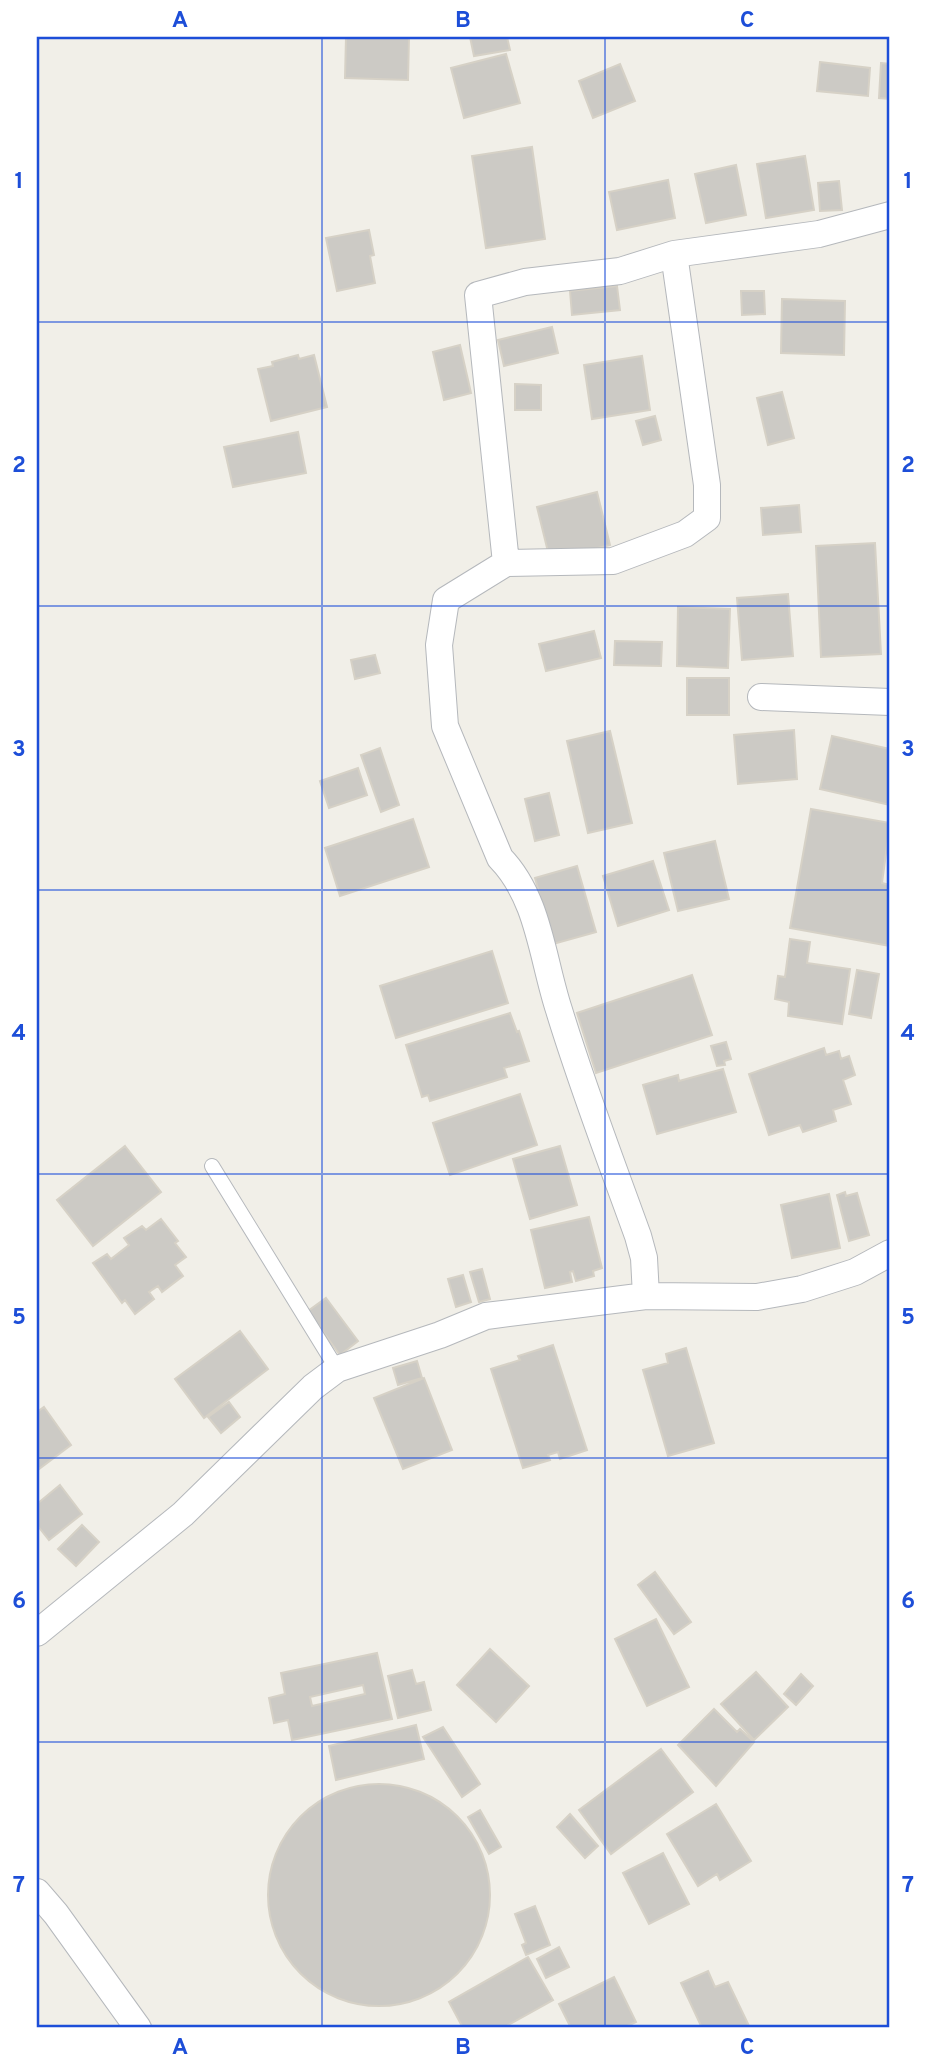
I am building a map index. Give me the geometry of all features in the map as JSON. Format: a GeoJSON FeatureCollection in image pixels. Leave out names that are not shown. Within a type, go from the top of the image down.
{"type":"FeatureCollection","features":[{"type":"Feature","properties":{"kind":"street"},"geometry":{"type":"LineString","coordinates":[[506,564],[478,295],[525,282],[620,271],[674,254],[819,234],[890,215]]}},
{"type":"Feature","properties":{"kind":"street"},"geometry":{"type":"LineString","coordinates":[[646,1296],[644,1258],[638,1236],[558,1009],[527,895],[514,873],[500,858],[445,726],[439,645],[446,600],[506,564],[613,561],[685,534],[707,517],[707,485],[674,254]]}},
{"type":"Feature","properties":{"kind":"street"},"geometry":{"type":"LineString","coordinates":[[761,697],[890,702]]}},
{"type":"Feature","properties":{"kind":"street"},"geometry":{"type":"LineString","coordinates":[[37,1633],[183,1514],[313,1388],[337,1369],[440,1335],[486,1316],[646,1296],[757,1297],[802,1289],[855,1272],[890,1254]]}},
{"type":"Feature","properties":{"kind":"street"},"geometry":{"type":"LineString","coordinates":[[37,1892],[56,1914],[138,2028]]}},
{"type":"Feature","properties":{"kind":"lane"},"geometry":{"type":"LineString","coordinates":[[212,1166],[337,1369]]}},
{"type":"Feature","properties":{"kind":"building"},"geometry":{"type":"Polygon","coordinates":[[[346,37],[409,37],[408,80],[345,78],[346,37]]]}},
{"type":"Feature","properties":{"kind":"building"},"geometry":{"type":"Polygon","coordinates":[[[470,37],[507,37],[510,50],[474,56],[470,37]]]}},
{"type":"Feature","properties":{"kind":"building"},"geometry":{"type":"Polygon","coordinates":[[[506,54],[520,103],[464,118],[451,68],[506,54]]]}},
{"type":"Feature","properties":{"kind":"building"},"geometry":{"type":"Polygon","coordinates":[[[820,62],[870,68],[868,96],[817,91],[820,62]]]}},
{"type":"Feature","properties":{"kind":"building"},"geometry":{"type":"Polygon","coordinates":[[[881,63],[890,64],[890,99],[879,98],[881,63]]]}},
{"type":"Feature","properties":{"kind":"building"},"geometry":{"type":"Polygon","coordinates":[[[620,64],[635,101],[593,118],[579,81],[620,64]]]}},
{"type":"Feature","properties":{"kind":"building"},"geometry":{"type":"Polygon","coordinates":[[[532,147],[545,239],[486,248],[472,156],[532,147]]]}},
{"type":"Feature","properties":{"kind":"building"},"geometry":{"type":"Polygon","coordinates":[[[805,156],[814,210],[766,218],[757,164],[805,156]]]}},
{"type":"Feature","properties":{"kind":"building"},"geometry":{"type":"Polygon","coordinates":[[[736,165],[746,215],[706,223],[695,174],[736,165]]]}},
{"type":"Feature","properties":{"kind":"building"},"geometry":{"type":"Polygon","coordinates":[[[668,180],[675,218],[617,230],[609,192],[668,180]]]}},
{"type":"Feature","properties":{"kind":"building"},"geometry":{"type":"Polygon","coordinates":[[[839,181],[842,210],[820,211],[818,183],[839,181]]]}},
{"type":"Feature","properties":{"kind":"building"},"geometry":{"type":"Polygon","coordinates":[[[369,230],[374,255],[370,256],[375,283],[337,291],[326,238],[369,230]]]}},
{"type":"Feature","properties":{"kind":"building"},"geometry":{"type":"Polygon","coordinates":[[[617,286],[620,310],[572,315],[570,291],[617,286]]]}},
{"type":"Feature","properties":{"kind":"building"},"geometry":{"type":"Polygon","coordinates":[[[741,291],[764,291],[765,314],[742,315],[741,291]]]}},
{"type":"Feature","properties":{"kind":"building"},"geometry":{"type":"Polygon","coordinates":[[[782,299],[845,301],[844,355],[781,353],[782,299]]]}},
{"type":"Feature","properties":{"kind":"building"},"geometry":{"type":"Polygon","coordinates":[[[552,327],[558,353],[504,366],[498,340],[552,327]]]}},
{"type":"Feature","properties":{"kind":"building"},"geometry":{"type":"Polygon","coordinates":[[[460,345],[471,393],[444,400],[433,352],[460,345]]]}},
{"type":"Feature","properties":{"kind":"building"},"geometry":{"type":"Polygon","coordinates":[[[298,355],[299,359],[314,355],[327,407],[271,421],[258,369],[273,366],[272,362],[298,355]]]}},
{"type":"Feature","properties":{"kind":"building"},"geometry":{"type":"Polygon","coordinates":[[[642,356],[650,410],[592,419],[584,365],[642,356]]]}},
{"type":"Feature","properties":{"kind":"building"},"geometry":{"type":"Polygon","coordinates":[[[515,384],[541,385],[541,410],[515,410],[515,384]]]}},
{"type":"Feature","properties":{"kind":"building"},"geometry":{"type":"Polygon","coordinates":[[[782,392],[794,438],[768,445],[757,398],[782,392]]]}},
{"type":"Feature","properties":{"kind":"building"},"geometry":{"type":"Polygon","coordinates":[[[655,416],[661,440],[643,445],[636,421],[655,416]]]}},
{"type":"Feature","properties":{"kind":"building"},"geometry":{"type":"Polygon","coordinates":[[[298,432],[306,473],[233,487],[224,447],[298,432]]]}},
{"type":"Feature","properties":{"kind":"building"},"geometry":{"type":"Polygon","coordinates":[[[597,492],[610,545],[550,560],[537,507],[597,492]]]}},
{"type":"Feature","properties":{"kind":"building"},"geometry":{"type":"Polygon","coordinates":[[[799,505],[801,532],[763,535],[761,508],[799,505]]]}},
{"type":"Feature","properties":{"kind":"building"},"geometry":{"type":"Polygon","coordinates":[[[875,543],[881,654],[821,657],[816,546],[875,543]]]}},
{"type":"Feature","properties":{"kind":"building"},"geometry":{"type":"Polygon","coordinates":[[[788,594],[793,656],[742,660],[737,598],[788,594]]]}},
{"type":"Feature","properties":{"kind":"building"},"geometry":{"type":"Polygon","coordinates":[[[678,607],[730,609],[728,668],[677,666],[678,607]]]}},
{"type":"Feature","properties":{"kind":"building"},"geometry":{"type":"Polygon","coordinates":[[[594,631],[601,658],[546,671],[539,644],[594,631]]]}},
{"type":"Feature","properties":{"kind":"building"},"geometry":{"type":"Polygon","coordinates":[[[615,641],[662,642],[661,666],[614,665],[615,641]]]}},
{"type":"Feature","properties":{"kind":"building"},"geometry":{"type":"Polygon","coordinates":[[[375,655],[380,673],[355,679],[351,660],[375,655]]]}},
{"type":"Feature","properties":{"kind":"building"},"geometry":{"type":"Polygon","coordinates":[[[687,678],[729,678],[729,715],[687,715],[687,678]]]}},
{"type":"Feature","properties":{"kind":"building"},"geometry":{"type":"Polygon","coordinates":[[[794,730],[797,779],[738,784],[734,735],[794,730]]]}},
{"type":"Feature","properties":{"kind":"building"},"geometry":{"type":"Polygon","coordinates":[[[610,731],[632,823],[588,833],[567,741],[610,731]]]}},
{"type":"Feature","properties":{"kind":"building"},"geometry":{"type":"Polygon","coordinates":[[[832,736],[890,749],[890,805],[820,789],[832,736]]]}},
{"type":"Feature","properties":{"kind":"building"},"geometry":{"type":"Polygon","coordinates":[[[380,748],[399,805],[381,812],[361,755],[380,748]]]}},
{"type":"Feature","properties":{"kind":"building"},"geometry":{"type":"Polygon","coordinates":[[[358,768],[367,795],[329,808],[320,781],[358,768]]]}},
{"type":"Feature","properties":{"kind":"building"},"geometry":{"type":"Polygon","coordinates":[[[549,793],[559,835],[535,841],[525,799],[549,793]]]}},
{"type":"Feature","properties":{"kind":"building"},"geometry":{"type":"Polygon","coordinates":[[[811,809],[890,823],[882,883],[890,885],[890,946],[790,928],[811,809]]]}},
{"type":"Feature","properties":{"kind":"building"},"geometry":{"type":"Polygon","coordinates":[[[413,819],[429,867],[340,896],[325,848],[413,819]]]}},
{"type":"Feature","properties":{"kind":"building"},"geometry":{"type":"Polygon","coordinates":[[[715,841],[729,899],[678,911],[664,853],[715,841]]]}},
{"type":"Feature","properties":{"kind":"building"},"geometry":{"type":"Polygon","coordinates":[[[653,861],[669,910],[618,926],[603,876],[653,861]]]}},
{"type":"Feature","properties":{"kind":"building"},"geometry":{"type":"Polygon","coordinates":[[[577,866],[596,932],[546,946],[545,915],[535,878],[577,866]]]}},
{"type":"Feature","properties":{"kind":"building"},"geometry":{"type":"Polygon","coordinates":[[[790,939],[810,942],[807,963],[850,969],[842,1024],[788,1016],[789,1002],[775,999],[778,976],[785,977],[790,939]]]}},
{"type":"Feature","properties":{"kind":"building"},"geometry":{"type":"Polygon","coordinates":[[[492,951],[508,1003],[396,1038],[380,986],[492,951]]]}},
{"type":"Feature","properties":{"kind":"building"},"geometry":{"type":"Polygon","coordinates":[[[857,970],[879,974],[871,1018],[849,1014],[857,970]]]}},
{"type":"Feature","properties":{"kind":"building"},"geometry":{"type":"Polygon","coordinates":[[[692,975],[712,1035],[596,1073],[577,1013],[692,975]]]}},
{"type":"Feature","properties":{"kind":"building"},"geometry":{"type":"Polygon","coordinates":[[[510,1013],[529,1061],[504,1068],[507,1077],[430,1101],[428,1095],[422,1097],[406,1045],[510,1013]]]}},
{"type":"Feature","properties":{"kind":"building"},"geometry":{"type":"Polygon","coordinates":[[[726,1042],[731,1059],[724,1061],[725,1065],[717,1066],[711,1046],[726,1042]]]}},
{"type":"Feature","properties":{"kind":"building"},"geometry":{"type":"Polygon","coordinates":[[[824,1048],[826,1055],[839,1051],[841,1059],[849,1056],[855,1075],[843,1080],[851,1104],[833,1110],[836,1121],[803,1132],[800,1125],[769,1135],[749,1074],[824,1048]]]}},
{"type":"Feature","properties":{"kind":"building"},"geometry":{"type":"Polygon","coordinates":[[[723,1069],[736,1112],[657,1134],[643,1085],[678,1075],[679,1081],[723,1069]]]}},
{"type":"Feature","properties":{"kind":"building"},"geometry":{"type":"Polygon","coordinates":[[[520,1094],[537,1145],[450,1175],[433,1123],[520,1094]]]}},
{"type":"Feature","properties":{"kind":"building"},"geometry":{"type":"Polygon","coordinates":[[[125,1146],[161,1192],[93,1246],[57,1200],[125,1146]]]}},
{"type":"Feature","properties":{"kind":"building"},"geometry":{"type":"Polygon","coordinates":[[[560,1146],[577,1205],[530,1219],[513,1159],[560,1146]]]}},
{"type":"Feature","properties":{"kind":"building"},"geometry":{"type":"Polygon","coordinates":[[[845,1192],[846,1196],[857,1193],[869,1235],[849,1241],[837,1195],[845,1192]]]}},
{"type":"Feature","properties":{"kind":"building"},"geometry":{"type":"Polygon","coordinates":[[[829,1194],[840,1248],[792,1258],[781,1205],[829,1194]]]}},
{"type":"Feature","properties":{"kind":"building"},"geometry":{"type":"Polygon","coordinates":[[[589,1217],[602,1268],[593,1271],[594,1276],[576,1281],[573,1271],[570,1272],[572,1282],[545,1288],[531,1230],[589,1217]]]}},
{"type":"Feature","properties":{"kind":"building"},"geometry":{"type":"Polygon","coordinates":[[[161,1219],[178,1241],[175,1243],[186,1257],[175,1265],[183,1276],[162,1292],[158,1286],[149,1292],[154,1299],[135,1314],[125,1300],[122,1303],[93,1263],[107,1254],[111,1259],[129,1245],[124,1238],[142,1226],[146,1230],[161,1219]]]}},
{"type":"Feature","properties":{"kind":"building"},"geometry":{"type":"Polygon","coordinates":[[[482,1269],[490,1299],[479,1302],[470,1272],[482,1269]]]}},
{"type":"Feature","properties":{"kind":"building"},"geometry":{"type":"Polygon","coordinates":[[[463,1275],[471,1302],[456,1307],[448,1279],[463,1275]]]}},
{"type":"Feature","properties":{"kind":"building"},"geometry":{"type":"Polygon","coordinates":[[[326,1298],[358,1341],[340,1355],[308,1311],[326,1298]]]}},
{"type":"Feature","properties":{"kind":"building"},"geometry":{"type":"Polygon","coordinates":[[[240,1331],[268,1369],[204,1418],[175,1379],[240,1331]]]}},
{"type":"Feature","properties":{"kind":"building"},"geometry":{"type":"Polygon","coordinates":[[[553,1345],[587,1450],[560,1459],[558,1452],[548,1455],[550,1460],[523,1468],[491,1369],[520,1360],[518,1356],[553,1345]]]}},
{"type":"Feature","properties":{"kind":"building"},"geometry":{"type":"Polygon","coordinates":[[[686,1348],[714,1443],[668,1456],[643,1370],[668,1363],[666,1354],[686,1348]]]}},
{"type":"Feature","properties":{"kind":"building"},"geometry":{"type":"Polygon","coordinates":[[[417,1361],[422,1378],[398,1385],[393,1368],[417,1361]]]}},
{"type":"Feature","properties":{"kind":"building"},"geometry":{"type":"Polygon","coordinates":[[[424,1378],[452,1450],[403,1469],[374,1398],[424,1378]]]}},
{"type":"Feature","properties":{"kind":"building"},"geometry":{"type":"Polygon","coordinates":[[[229,1402],[240,1417],[221,1433],[208,1417],[229,1402]]]}},
{"type":"Feature","properties":{"kind":"building"},"geometry":{"type":"Polygon","coordinates":[[[44,1407],[71,1445],[39,1469],[37,1412],[44,1407]]]}},
{"type":"Feature","properties":{"kind":"building"},"geometry":{"type":"Polygon","coordinates":[[[60,1485],[82,1514],[49,1540],[37,1525],[37,1504],[60,1485]]]}},
{"type":"Feature","properties":{"kind":"building"},"geometry":{"type":"Polygon","coordinates":[[[82,1525],[99,1542],[76,1566],[58,1549],[82,1525]]]}},
{"type":"Feature","properties":{"kind":"building"},"geometry":{"type":"Polygon","coordinates":[[[655,1572],[691,1622],[674,1634],[638,1585],[655,1572]]]}},
{"type":"Feature","properties":{"kind":"building"},"geometry":{"type":"Polygon","coordinates":[[[656,1619],[689,1687],[647,1706],[615,1639],[656,1619]]]}},
{"type":"Feature","properties":{"kind":"building"},"geometry":{"type":"Polygon","coordinates":[[[490,1649],[529,1686],[496,1722],[457,1685],[490,1649]]]}},
{"type":"Feature","properties":{"kind":"building"},"geometry":{"type":"Polygon","coordinates":[[[377,1653],[392,1719],[292,1740],[288,1720],[274,1723],[269,1698],[285,1694],[281,1673],[377,1653]],[[363,1685],[310,1697],[312,1706],[365,1694],[363,1685]]]}},
{"type":"Feature","properties":{"kind":"building"},"geometry":{"type":"Polygon","coordinates":[[[412,1670],[416,1684],[424,1682],[431,1710],[398,1718],[388,1676],[412,1670]]]}},
{"type":"Feature","properties":{"kind":"building"},"geometry":{"type":"Polygon","coordinates":[[[756,1672],[788,1707],[754,1740],[721,1704],[756,1672]]]}},
{"type":"Feature","properties":{"kind":"building"},"geometry":{"type":"Polygon","coordinates":[[[801,1674],[813,1686],[796,1705],[784,1694],[801,1674]]]}},
{"type":"Feature","properties":{"kind":"building"},"geometry":{"type":"Polygon","coordinates":[[[714,1709],[737,1732],[740,1729],[754,1742],[716,1786],[678,1745],[714,1709]]]}},
{"type":"Feature","properties":{"kind":"building"},"geometry":{"type":"Polygon","coordinates":[[[416,1725],[424,1759],[336,1780],[329,1746],[416,1725]]]}},
{"type":"Feature","properties":{"kind":"building"},"geometry":{"type":"Polygon","coordinates":[[[443,1727],[480,1784],[462,1797],[423,1737],[443,1727]]]}},
{"type":"Feature","properties":{"kind":"building"},"geometry":{"type":"Polygon","coordinates":[[[661,1749],[693,1792],[611,1854],[579,1810],[661,1749]]]}},
{"type":"Feature","properties":{"kind":"building"},"geometry":{"type":"Polygon","coordinates":[[[379,1784],[401,1786],[431,1797],[449,1809],[465,1825],[477,1843],[485,1863],[490,1895],[488,1917],[477,1947],[465,1965],[449,1981],[431,1993],[411,2001],[379,2006],[357,2004],[327,1993],[309,1981],[293,1965],[281,1947],[273,1927],[268,1895],[270,1873],[281,1843],[293,1825],[309,1809],[327,1797],[347,1789],[379,1784]]]}},
{"type":"Feature","properties":{"kind":"building"},"geometry":{"type":"Polygon","coordinates":[[[716,1804],[751,1861],[720,1880],[717,1874],[698,1886],[667,1834],[716,1804]]]}},
{"type":"Feature","properties":{"kind":"building"},"geometry":{"type":"Polygon","coordinates":[[[480,1810],[501,1847],[489,1854],[468,1817],[480,1810]]]}},
{"type":"Feature","properties":{"kind":"building"},"geometry":{"type":"Polygon","coordinates":[[[570,1814],[598,1846],[585,1858],[557,1827],[570,1814]]]}},
{"type":"Feature","properties":{"kind":"building"},"geometry":{"type":"Polygon","coordinates":[[[663,1853],[689,1904],[649,1924],[623,1873],[663,1853]]]}},
{"type":"Feature","properties":{"kind":"building"},"geometry":{"type":"Polygon","coordinates":[[[535,1906],[550,1945],[526,1955],[522,1945],[526,1943],[515,1914],[535,1906]]]}},
{"type":"Feature","properties":{"kind":"building"},"geometry":{"type":"Polygon","coordinates":[[[559,1947],[569,1967],[546,1978],[537,1959],[559,1947]]]}},
{"type":"Feature","properties":{"kind":"building"},"geometry":{"type":"Polygon","coordinates":[[[528,1957],[553,2000],[503,2028],[463,2028],[449,2002],[528,1957]]]}},
{"type":"Feature","properties":{"kind":"building"},"geometry":{"type":"Polygon","coordinates":[[[708,1971],[715,1987],[728,1982],[750,2028],[702,2028],[681,1983],[708,1971]]]}},
{"type":"Feature","properties":{"kind":"building"},"geometry":{"type":"Polygon","coordinates":[[[614,1977],[636,2022],[623,2028],[571,2028],[559,2004],[614,1977]]]}}]}
